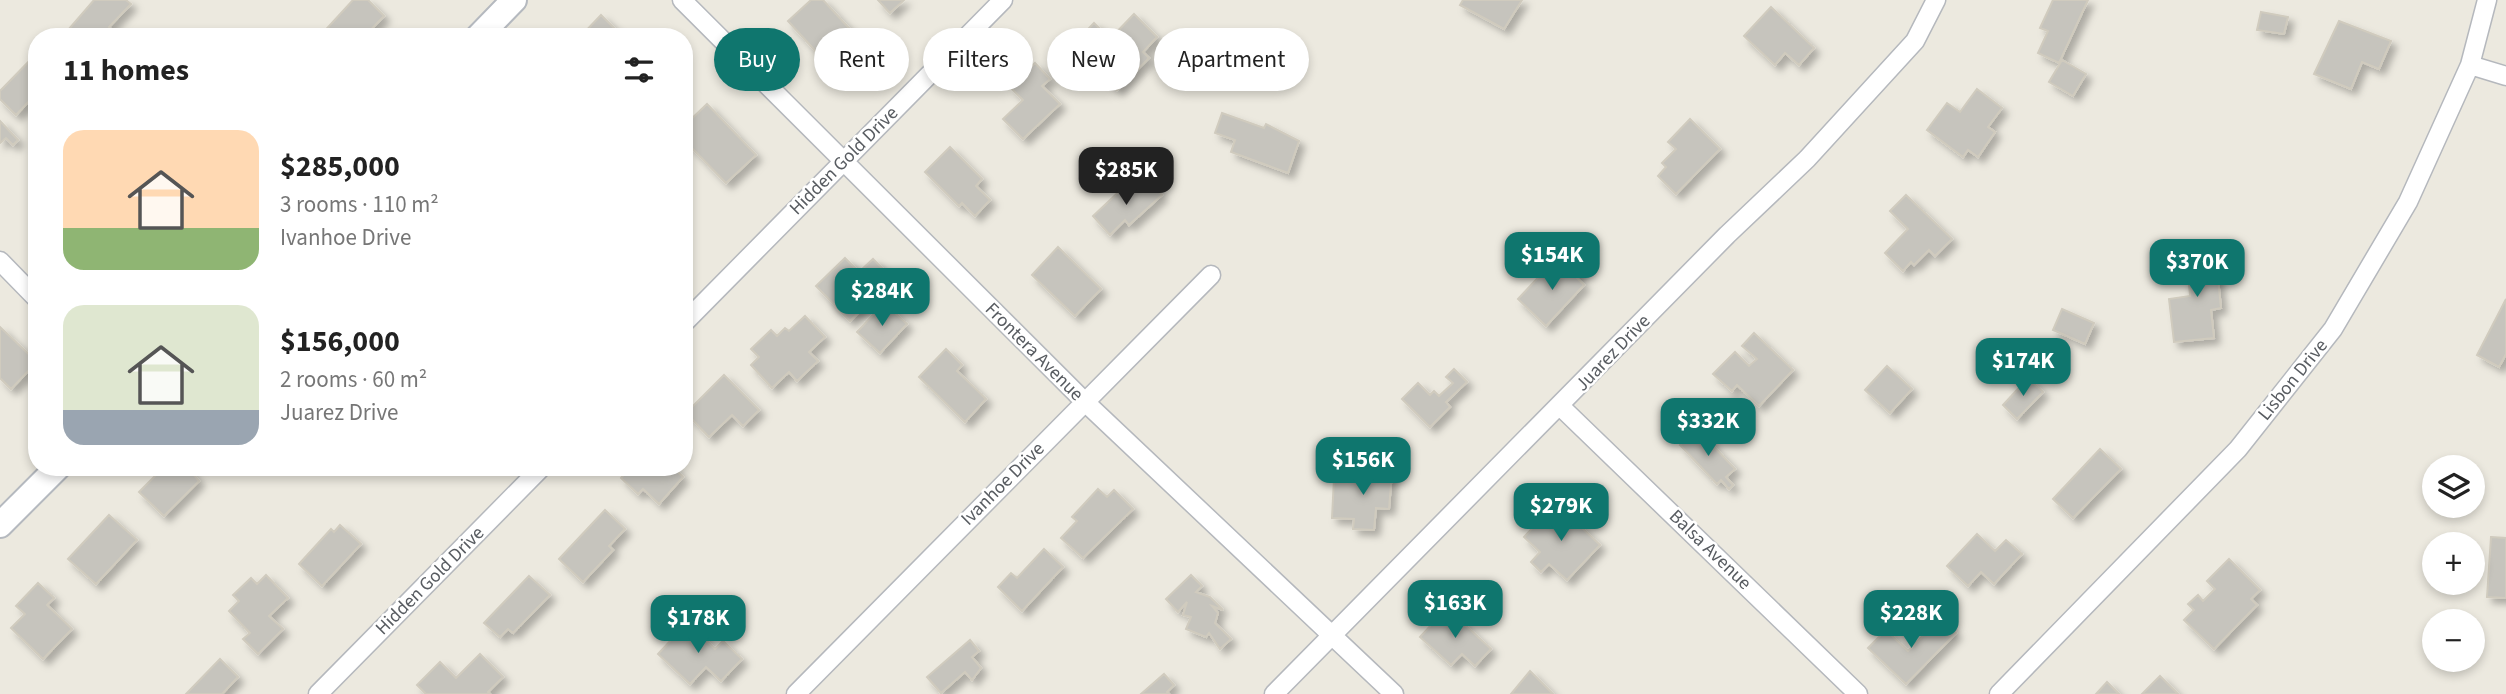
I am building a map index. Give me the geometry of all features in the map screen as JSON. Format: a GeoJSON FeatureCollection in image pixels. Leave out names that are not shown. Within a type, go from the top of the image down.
{"type":"FeatureCollection","features":[{"type":"Feature","properties":{"kind":"main road"},"geometry":{"type":"LineString","coordinates":[[487,28],[514,0]]}},
{"type":"Feature","properties":{"kind":"main road"},"geometry":{"type":"LineString","coordinates":[[0,525],[49,476]]}},
{"type":"Feature","properties":{"kind":"street","name":"Frontera Avenue"},"geometry":{"type":"LineString","coordinates":[[682,0],[1084,401],[1394,694]]}},
{"type":"Feature","properties":{"kind":"street","name":"Hidden Gold Drive"},"geometry":{"type":"LineString","coordinates":[[693,314],[1003,0]]}},
{"type":"Feature","properties":{"kind":"street","name":"Juarez Drive"},"geometry":{"type":"LineString","coordinates":[[1274,694],[1479,485],[1561,407],[1727,235],[1807,159],[1915,41],[1936,0]]}},
{"type":"Feature","properties":{"kind":"street","name":"Lisbon Drive"},"geometry":{"type":"LineString","coordinates":[[1999,694],[2238,449],[2333,330],[2408,202],[2470,65],[2487,0]]}},
{"type":"Feature","properties":{"kind":"street"},"geometry":{"type":"LineString","coordinates":[[2470,65],[2506,76]]}},
{"type":"Feature","properties":{"kind":"street"},"geometry":{"type":"LineString","coordinates":[[0,261],[28,290]]}},
{"type":"Feature","properties":{"kind":"street","name":"Ivanhoe Drive"},"geometry":{"type":"LineString","coordinates":[[796,694],[1211,275]]}},
{"type":"Feature","properties":{"kind":"street","name":"Balsa Avenue"},"geometry":{"type":"LineString","coordinates":[[1561,407],[1858,694]]}},
{"type":"Feature","properties":{"kind":"street","name":"Hidden Gold Drive"},"geometry":{"type":"LineString","coordinates":[[318,694],[533,476]]}},
{"type":"Feature","properties":{"kind":"building"},"geometry":{"type":"Polygon","coordinates":[[[94,0],[126,0],[131,4],[110,28],[70,28],[94,0]]]}},
{"type":"Feature","properties":{"kind":"building"},"geometry":{"type":"Polygon","coordinates":[[[353,0],[368,0],[384,16],[373,28],[327,28],[353,0]]]}},
{"type":"Feature","properties":{"kind":"building"},"geometry":{"type":"Polygon","coordinates":[[[811,0],[823,0],[849,28],[814,28],[814,49],[800,34],[800,28],[794,28],[788,21],[811,0]]]}},
{"type":"Feature","properties":{"kind":"building"},"geometry":{"type":"Polygon","coordinates":[[[878,0],[904,0],[890,13],[878,0]]]}},
{"type":"Feature","properties":{"kind":"building"},"geometry":{"type":"Polygon","coordinates":[[[1463,0],[1522,0],[1504,29],[1460,5],[1463,0]]]}},
{"type":"Feature","properties":{"kind":"building"},"geometry":{"type":"Polygon","coordinates":[[[2053,0],[2088,0],[2059,63],[2038,53],[2048,31],[2040,28],[2053,0]]]}},
{"type":"Feature","properties":{"kind":"building"},"geometry":{"type":"Polygon","coordinates":[[[1771,7],[1814,48],[1799,65],[1785,53],[1775,65],[1744,36],[1771,7]]]}},
{"type":"Feature","properties":{"kind":"building"},"geometry":{"type":"Polygon","coordinates":[[[2261,12],[2288,17],[2284,34],[2257,30],[2261,12]]]}},
{"type":"Feature","properties":{"kind":"building"},"geometry":{"type":"Polygon","coordinates":[[[1134,14],[1154,34],[1154,40],[1143,52],[1149,58],[1140,67],[1140,28],[1121,28],[1134,14]]]}},
{"type":"Feature","properties":{"kind":"building"},"geometry":{"type":"Polygon","coordinates":[[[601,15],[614,28],[589,28],[601,15]]]}},
{"type":"Feature","properties":{"kind":"building"},"geometry":{"type":"Polygon","coordinates":[[[2339,21],[2391,41],[2379,69],[2362,62],[2351,89],[2314,74],[2339,21]]]}},
{"type":"Feature","properties":{"kind":"building"},"geometry":{"type":"Polygon","coordinates":[[[2062,60],[2086,74],[2073,96],[2049,82],[2062,60]]]}},
{"type":"Feature","properties":{"kind":"building"},"geometry":{"type":"Polygon","coordinates":[[[28,62],[28,102],[16,115],[0,99],[0,91],[28,62]]]}},
{"type":"Feature","properties":{"kind":"building"},"geometry":{"type":"Polygon","coordinates":[[[1035,63],[1047,76],[1047,82],[1042,86],[1060,104],[1023,139],[1003,119],[1023,100],[1014,91],[1033,91],[1035,63]]]}},
{"type":"Feature","properties":{"kind":"building"},"geometry":{"type":"Polygon","coordinates":[[[1977,89],[2002,108],[1988,127],[1995,132],[1978,157],[1968,150],[1963,157],[1927,130],[1947,103],[1960,112],[1977,89]]]}},
{"type":"Feature","properties":{"kind":"building"},"geometry":{"type":"Polygon","coordinates":[[[707,104],[756,155],[726,183],[693,149],[693,117],[707,104]]]}},
{"type":"Feature","properties":{"kind":"building"},"geometry":{"type":"Polygon","coordinates":[[[1222,113],[1264,128],[1266,124],[1299,141],[1288,173],[1231,152],[1235,140],[1215,133],[1222,113]]]}},
{"type":"Feature","properties":{"kind":"building"},"geometry":{"type":"Polygon","coordinates":[[[1690,119],[1720,149],[1676,194],[1658,176],[1666,167],[1662,163],[1676,149],[1668,142],[1690,119]]]}},
{"type":"Feature","properties":{"kind":"building"},"geometry":{"type":"Polygon","coordinates":[[[0,121],[18,140],[13,145],[6,138],[0,143],[0,121]]]}},
{"type":"Feature","properties":{"kind":"building"},"geometry":{"type":"Polygon","coordinates":[[[950,147],[982,179],[976,186],[990,200],[975,216],[962,203],[959,206],[925,172],[950,147]]]}},
{"type":"Feature","properties":{"kind":"building"},"geometry":{"type":"Polygon","coordinates":[[[1142,182],[1148,188],[1152,185],[1162,195],[1129,225],[1125,220],[1110,235],[1093,216],[1124,187],[1130,193],[1142,182]]]}},
{"type":"Feature","properties":{"kind":"building"},"geometry":{"type":"Polygon","coordinates":[[[1906,195],[1952,239],[1935,256],[1929,250],[1914,265],[1911,262],[1903,271],[1885,253],[1908,229],[1890,211],[1906,195]]]}},
{"type":"Feature","properties":{"kind":"building"},"geometry":{"type":"Polygon","coordinates":[[[1058,247],[1101,289],[1075,316],[1032,275],[1058,247]]]}},
{"type":"Feature","properties":{"kind":"building"},"geometry":{"type":"Polygon","coordinates":[[[2215,249],[2221,308],[2211,310],[2214,338],[2174,342],[2169,299],[2190,296],[2186,252],[2215,249]]]}},
{"type":"Feature","properties":{"kind":"building"},"geometry":{"type":"Polygon","coordinates":[[[845,258],[859,272],[873,259],[893,279],[850,321],[816,286],[845,258]]]}},
{"type":"Feature","properties":{"kind":"building"},"geometry":{"type":"Polygon","coordinates":[[[1568,258],[1582,271],[1576,277],[1584,285],[1546,326],[1518,299],[1548,267],[1554,273],[1568,258]]]}},
{"type":"Feature","properties":{"kind":"building"},"geometry":{"type":"Polygon","coordinates":[[[2506,299],[2506,354],[2499,367],[2477,355],[2506,299]]]}},
{"type":"Feature","properties":{"kind":"building"},"geometry":{"type":"Polygon","coordinates":[[[884,303],[907,324],[880,353],[857,332],[884,303]]]}},
{"type":"Feature","properties":{"kind":"building"},"geometry":{"type":"Polygon","coordinates":[[[2062,309],[2094,323],[2085,344],[2053,330],[2062,309]]]}},
{"type":"Feature","properties":{"kind":"building"},"geometry":{"type":"Polygon","coordinates":[[[805,316],[825,337],[809,352],[818,361],[797,381],[789,372],[772,388],[751,365],[759,357],[751,349],[771,330],[777,336],[785,328],[789,331],[805,316]]]}},
{"type":"Feature","properties":{"kind":"building"},"geometry":{"type":"Polygon","coordinates":[[[0,327],[28,353],[28,371],[11,389],[0,378],[0,327]]]}},
{"type":"Feature","properties":{"kind":"building"},"geometry":{"type":"Polygon","coordinates":[[[1754,333],[1793,370],[1759,406],[1737,385],[1732,391],[1713,374],[1735,352],[1749,366],[1757,359],[1742,346],[1754,333]]]}},
{"type":"Feature","properties":{"kind":"building"},"geometry":{"type":"Polygon","coordinates":[[[946,349],[962,365],[957,371],[986,399],[965,422],[919,377],[946,349]]]}},
{"type":"Feature","properties":{"kind":"building"},"geometry":{"type":"Polygon","coordinates":[[[1887,366],[1912,389],[1890,413],[1865,390],[1887,366]]]}},
{"type":"Feature","properties":{"kind":"building"},"geometry":{"type":"Polygon","coordinates":[[[1454,369],[1467,382],[1446,402],[1450,407],[1430,427],[1402,399],[1418,383],[1430,395],[1434,391],[1439,396],[1453,383],[1446,377],[1454,369]]]}},
{"type":"Feature","properties":{"kind":"building"},"geometry":{"type":"Polygon","coordinates":[[[724,375],[759,410],[743,426],[732,415],[709,437],[693,420],[693,406],[724,375]]]}},
{"type":"Feature","properties":{"kind":"building"},"geometry":{"type":"Polygon","coordinates":[[[2028,378],[2043,392],[2017,419],[2003,405],[2028,378]]]}},
{"type":"Feature","properties":{"kind":"building"},"geometry":{"type":"Polygon","coordinates":[[[1697,429],[1735,469],[1726,477],[1733,485],[1729,489],[1721,480],[1717,484],[1680,445],[1697,429]]]}},
{"type":"Feature","properties":{"kind":"building"},"geometry":{"type":"Polygon","coordinates":[[[2100,449],[2121,469],[2073,518],[2053,499],[2100,449]]]}},
{"type":"Feature","properties":{"kind":"building"},"geometry":{"type":"Polygon","coordinates":[[[1380,459],[1393,460],[1389,509],[1376,508],[1374,530],[1353,529],[1354,519],[1332,518],[1334,478],[1367,480],[1367,470],[1380,471],[1380,459]]]}},
{"type":"Feature","properties":{"kind":"building"},"geometry":{"type":"Polygon","coordinates":[[[155,476],[195,476],[199,481],[164,516],[139,492],[155,476]]]}},
{"type":"Feature","properties":{"kind":"building"},"geometry":{"type":"Polygon","coordinates":[[[683,477],[659,504],[643,489],[638,494],[621,478],[683,477]]]}},
{"type":"Feature","properties":{"kind":"building"},"geometry":{"type":"Polygon","coordinates":[[[1098,489],[1107,497],[1114,490],[1133,509],[1083,558],[1061,538],[1077,521],[1072,517],[1098,489]]]}},
{"type":"Feature","properties":{"kind":"building"},"geometry":{"type":"Polygon","coordinates":[[[1556,503],[1600,545],[1567,580],[1549,564],[1541,572],[1531,562],[1540,552],[1524,537],[1556,503]]]}},
{"type":"Feature","properties":{"kind":"building"},"geometry":{"type":"Polygon","coordinates":[[[605,510],[625,529],[609,546],[613,550],[583,582],[559,559],[605,510]]]}},
{"type":"Feature","properties":{"kind":"building"},"geometry":{"type":"Polygon","coordinates":[[[109,515],[137,540],[96,584],[68,559],[109,515]]]}},
{"type":"Feature","properties":{"kind":"building"},"geometry":{"type":"Polygon","coordinates":[[[340,525],[361,544],[322,586],[299,564],[331,529],[334,532],[340,525]]]}},
{"type":"Feature","properties":{"kind":"building"},"geometry":{"type":"Polygon","coordinates":[[[1977,534],[1995,551],[2006,540],[2022,554],[1994,584],[1981,572],[1968,586],[1947,566],[1977,534]]]}},
{"type":"Feature","properties":{"kind":"building"},"geometry":{"type":"Polygon","coordinates":[[[2491,537],[2506,538],[2506,598],[2487,597],[2491,537]]]}},
{"type":"Feature","properties":{"kind":"building"},"geometry":{"type":"Polygon","coordinates":[[[1044,549],[1063,567],[1022,611],[998,587],[1011,573],[1017,578],[1044,549]]]}},
{"type":"Feature","properties":{"kind":"building"},"geometry":{"type":"Polygon","coordinates":[[[2229,559],[2260,590],[2251,599],[2257,605],[2214,649],[2184,620],[2194,610],[2188,604],[2198,595],[2203,601],[2215,589],[2207,581],[2229,559]]]}},
{"type":"Feature","properties":{"kind":"building"},"geometry":{"type":"Polygon","coordinates":[[[266,575],[288,598],[269,616],[283,629],[258,654],[243,639],[250,633],[229,611],[239,601],[233,595],[251,578],[257,584],[266,575]]]}},
{"type":"Feature","properties":{"kind":"building"},"geometry":{"type":"Polygon","coordinates":[[[1191,575],[1202,586],[1196,592],[1210,597],[1223,610],[1212,606],[1218,613],[1215,623],[1231,639],[1220,649],[1209,633],[1206,637],[1186,629],[1191,617],[1183,615],[1187,602],[1178,612],[1166,599],[1191,575]]]}},
{"type":"Feature","properties":{"kind":"building"},"geometry":{"type":"Polygon","coordinates":[[[529,576],[550,595],[513,633],[508,629],[500,637],[484,623],[529,576]]]}},
{"type":"Feature","properties":{"kind":"building"},"geometry":{"type":"Polygon","coordinates":[[[38,583],[54,598],[47,605],[72,629],[43,659],[11,628],[25,614],[16,606],[38,583]]]}},
{"type":"Feature","properties":{"kind":"building"},"geometry":{"type":"Polygon","coordinates":[[[1447,608],[1491,649],[1475,666],[1462,654],[1451,665],[1420,637],[1447,608]]]}},
{"type":"Feature","properties":{"kind":"building"},"geometry":{"type":"Polygon","coordinates":[[[1940,618],[1956,633],[1906,684],[1868,648],[1886,630],[1908,651],[1940,618]]]}},
{"type":"Feature","properties":{"kind":"building"},"geometry":{"type":"Polygon","coordinates":[[[688,622],[715,649],[723,641],[742,659],[721,681],[706,667],[690,684],[658,654],[688,622]]]}},
{"type":"Feature","properties":{"kind":"building"},"geometry":{"type":"Polygon","coordinates":[[[970,640],[979,651],[972,657],[981,668],[972,680],[965,672],[941,693],[927,677],[970,640]]]}},
{"type":"Feature","properties":{"kind":"building"},"geometry":{"type":"Polygon","coordinates":[[[480,654],[503,677],[488,692],[490,694],[426,694],[417,685],[440,662],[456,678],[480,654]]]}},
{"type":"Feature","properties":{"kind":"building"},"geometry":{"type":"Polygon","coordinates":[[[220,659],[238,677],[222,694],[186,694],[220,659]]]}},
{"type":"Feature","properties":{"kind":"building"},"geometry":{"type":"Polygon","coordinates":[[[1530,671],[1553,694],[1511,694],[1530,671]]]}},
{"type":"Feature","properties":{"kind":"building"},"geometry":{"type":"Polygon","coordinates":[[[1164,674],[1174,685],[1167,692],[1169,694],[1141,694],[1164,674]]]}},
{"type":"Feature","properties":{"kind":"building"},"geometry":{"type":"Polygon","coordinates":[[[2160,676],[2178,694],[2142,694],[2160,676]]]}},
{"type":"Feature","properties":{"kind":"building"},"geometry":{"type":"Polygon","coordinates":[[[2107,682],[2119,694],[2096,694],[2107,682]]]}}]}
